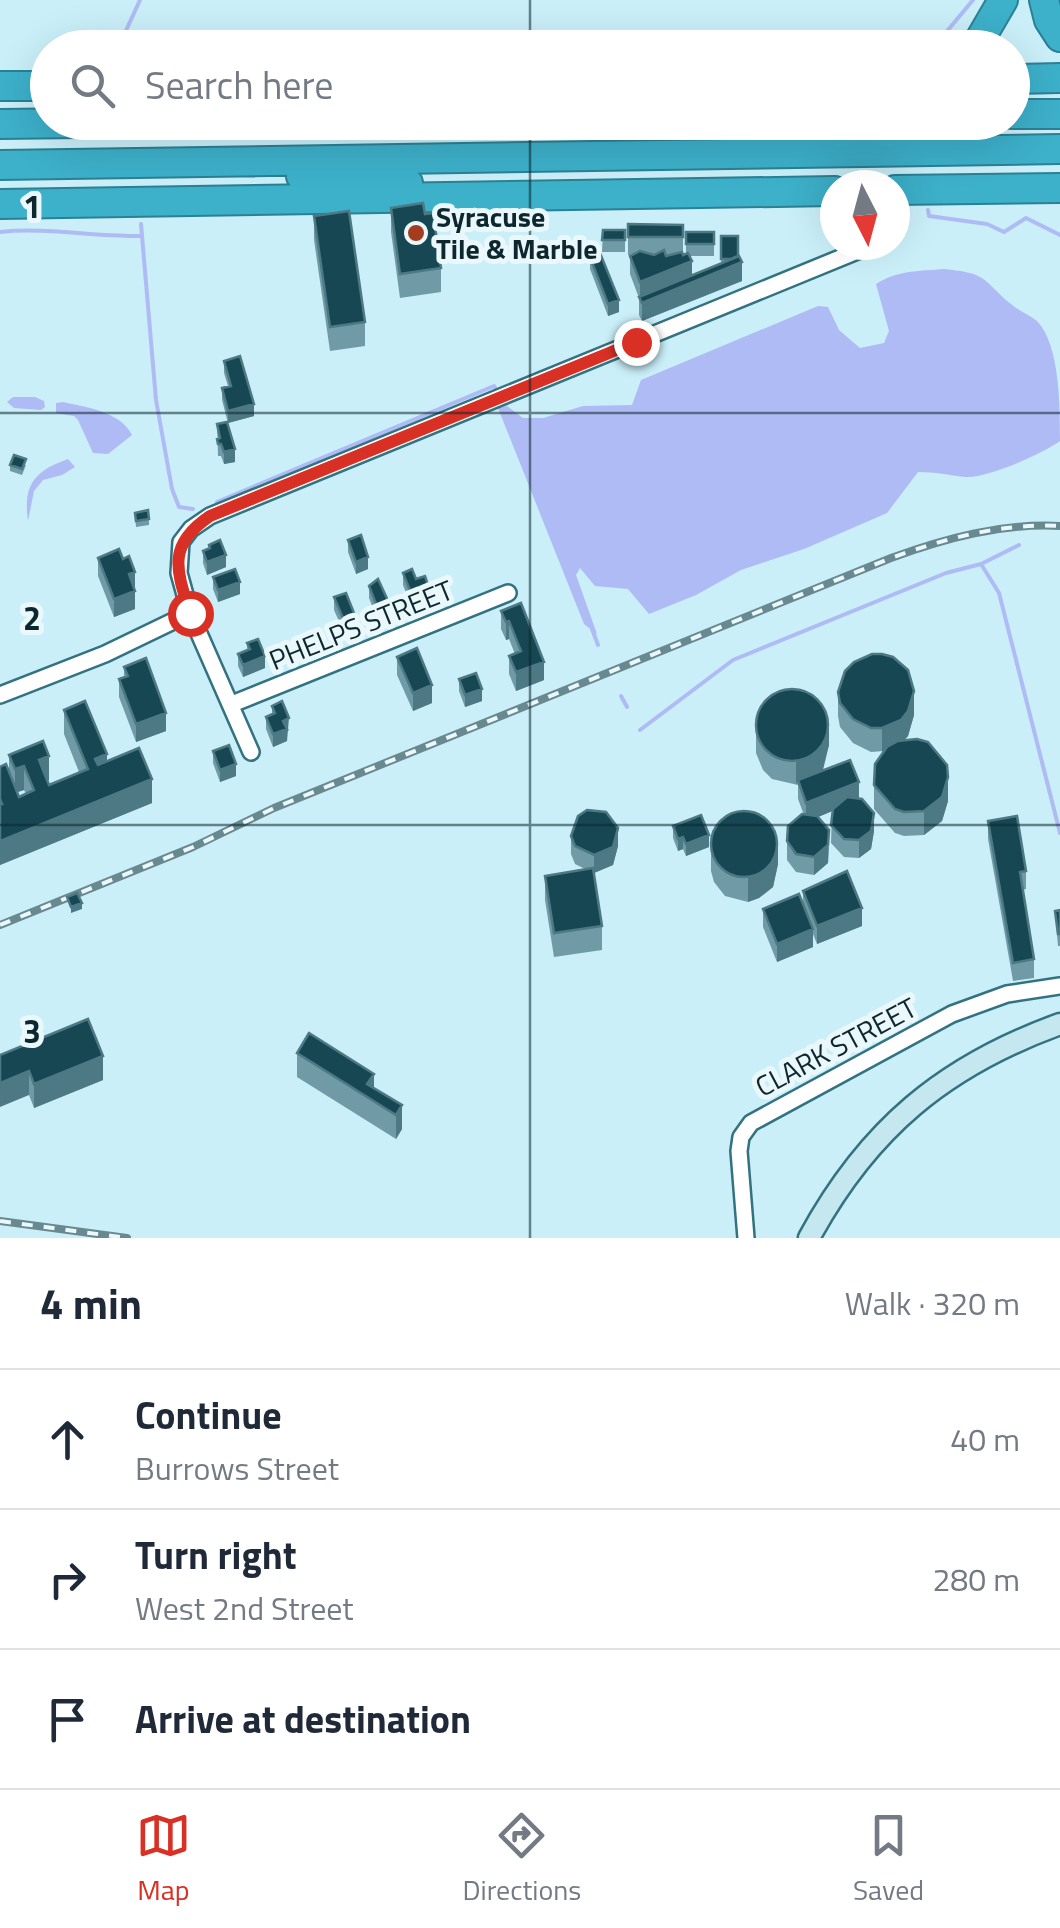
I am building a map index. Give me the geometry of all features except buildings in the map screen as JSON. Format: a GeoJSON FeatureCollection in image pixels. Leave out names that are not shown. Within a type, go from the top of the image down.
{"type":"FeatureCollection","features":[{"type":"Feature","properties":{"kind":"highway"},"geometry":{"type":"LineString","coordinates":[[986,30],[1003,0]]}},
{"type":"Feature","properties":{"kind":"highway"},"geometry":{"type":"LineString","coordinates":[[1044,0],[1049,20],[1060,37]]}},
{"type":"Feature","properties":{"kind":"highway"},"geometry":{"type":"LineString","coordinates":[[1030,79],[1060,78]]}},
{"type":"Feature","properties":{"kind":"highway"},"geometry":{"type":"LineString","coordinates":[[0,86],[30,86]]}},
{"type":"Feature","properties":{"kind":"highway"},"geometry":{"type":"LineString","coordinates":[[1030,114],[1060,114]]}},
{"type":"Feature","properties":{"kind":"highway"},"geometry":{"type":"LineString","coordinates":[[0,124],[30,124]]}},
{"type":"Feature","properties":{"kind":"highway"},"geometry":{"type":"LineString","coordinates":[[0,166],[1060,150]]}},
{"type":"Feature","properties":{"kind":"highway"},"geometry":{"type":"LineString","coordinates":[[0,166],[336,178],[604,196]]}},
{"type":"Feature","properties":{"kind":"highway"},"geometry":{"type":"LineString","coordinates":[[982,188],[1035,195],[1060,204]]}},
{"type":"Feature","properties":{"kind":"highway"},"geometry":{"type":"LineString","coordinates":[[910,190],[1060,188]]}},
{"type":"Feature","properties":{"kind":"highway"},"geometry":{"type":"LineString","coordinates":[[0,204],[820,191]]}},
{"type":"Feature","properties":{"kind":"street"},"geometry":{"type":"LineString","coordinates":[[251,752],[190,613],[179,573],[181,542],[192,529],[210,516],[835,260]]}},
{"type":"Feature","properties":{"kind":"street","name":"PHELPS STREET"},"geometry":{"type":"LineString","coordinates":[[232,704],[508,593]]}},
{"type":"Feature","properties":{"kind":"street"},"geometry":{"type":"LineString","coordinates":[[0,696],[105,654],[190,613]]}},
{"type":"Feature","properties":{"kind":"street","name":"CLARK STREET"},"geometry":{"type":"LineString","coordinates":[[746,1238],[739,1151],[741,1137],[750,1123],[952,1014],[1007,994],[1060,986]]}},
{"type":"Feature","properties":{"kind":"street"},"geometry":{"type":"LineString","coordinates":[[809,1238],[857,1162],[904,1112],[965,1067],[1015,1040],[1060,1024]]}},
{"type":"Feature","properties":{"kind":"water"},"geometry":{"type":"Polygon","coordinates":[[[945,269],[983,279],[1037,321],[1045,332],[1057,377],[1060,441],[1028,459],[974,477],[918,472],[887,513],[804,549],[741,570],[696,595],[649,614],[628,589],[595,586],[580,568],[576,575],[597,634],[584,624],[498,408],[507,406],[523,418],[543,418],[583,406],[632,405],[641,380],[818,306],[828,307],[839,330],[860,348],[884,343],[889,331],[876,284],[901,274],[945,269]]]}},
{"type":"Feature","properties":{"kind":"water"},"geometry":{"type":"Polygon","coordinates":[[[13,397],[35,397],[44,401],[45,407],[14,408],[7,402],[13,397]]]}},
{"type":"Feature","properties":{"kind":"water"},"geometry":{"type":"Polygon","coordinates":[[[56,403],[111,416],[132,435],[108,454],[93,453],[78,420],[56,413],[56,403]]]}},
{"type":"Feature","properties":{"kind":"water"},"geometry":{"type":"Polygon","coordinates":[[[68,459],[75,467],[43,480],[34,491],[28,521],[27,498],[33,481],[68,459]]]}},
{"type":"Feature","properties":{"kind":"waterway"},"geometry":{"type":"LineString","coordinates":[[126,30],[140,0]]}},
{"type":"Feature","properties":{"kind":"waterway"},"geometry":{"type":"LineString","coordinates":[[948,30],[973,0]]}},
{"type":"Feature","properties":{"kind":"waterway"},"geometry":{"type":"LineString","coordinates":[[928,210],[929,216],[987,224],[1004,232],[1026,218],[1060,235]]}},
{"type":"Feature","properties":{"kind":"waterway"},"geometry":{"type":"LineString","coordinates":[[141,224],[156,400],[172,489],[179,507],[193,509]]}},
{"type":"Feature","properties":{"kind":"waterway"},"geometry":{"type":"LineString","coordinates":[[0,232],[140,236]]}},
{"type":"Feature","properties":{"kind":"waterway"},"geometry":{"type":"LineString","coordinates":[[217,502],[494,386],[499,395]]}},
{"type":"Feature","properties":{"kind":"waterway"},"geometry":{"type":"LineString","coordinates":[[983,563],[1019,545]]}},
{"type":"Feature","properties":{"kind":"waterway"},"geometry":{"type":"LineString","coordinates":[[640,730],[733,660],[946,573],[981,564],[999,593],[1060,833]]}},
{"type":"Feature","properties":{"kind":"waterway"},"geometry":{"type":"LineString","coordinates":[[592,629],[598,645]]}},
{"type":"Feature","properties":{"kind":"waterway"},"geometry":{"type":"LineString","coordinates":[[621,696],[627,707]]}},
{"type":"Feature","properties":{"kind":"railway"},"geometry":{"type":"LineString","coordinates":[[0,925],[193,847],[274,808],[891,558],[974,533],[1060,526]]}},
{"type":"Feature","properties":{"kind":"railway"},"geometry":{"type":"LineString","coordinates":[[0,1221],[127,1238]]}},
{"type":"Feature","properties":{"kind":"place","name":"Syracuse Tile & Marble"},"geometry":{"type":"Point","coordinates":[416,233]}},
{"type":"Feature","properties":{"kind":"route"},"geometry":{"type":"LineString","coordinates":[[190,613],[179,573],[179,548],[192,529],[210,516],[636,342]]}}]}
